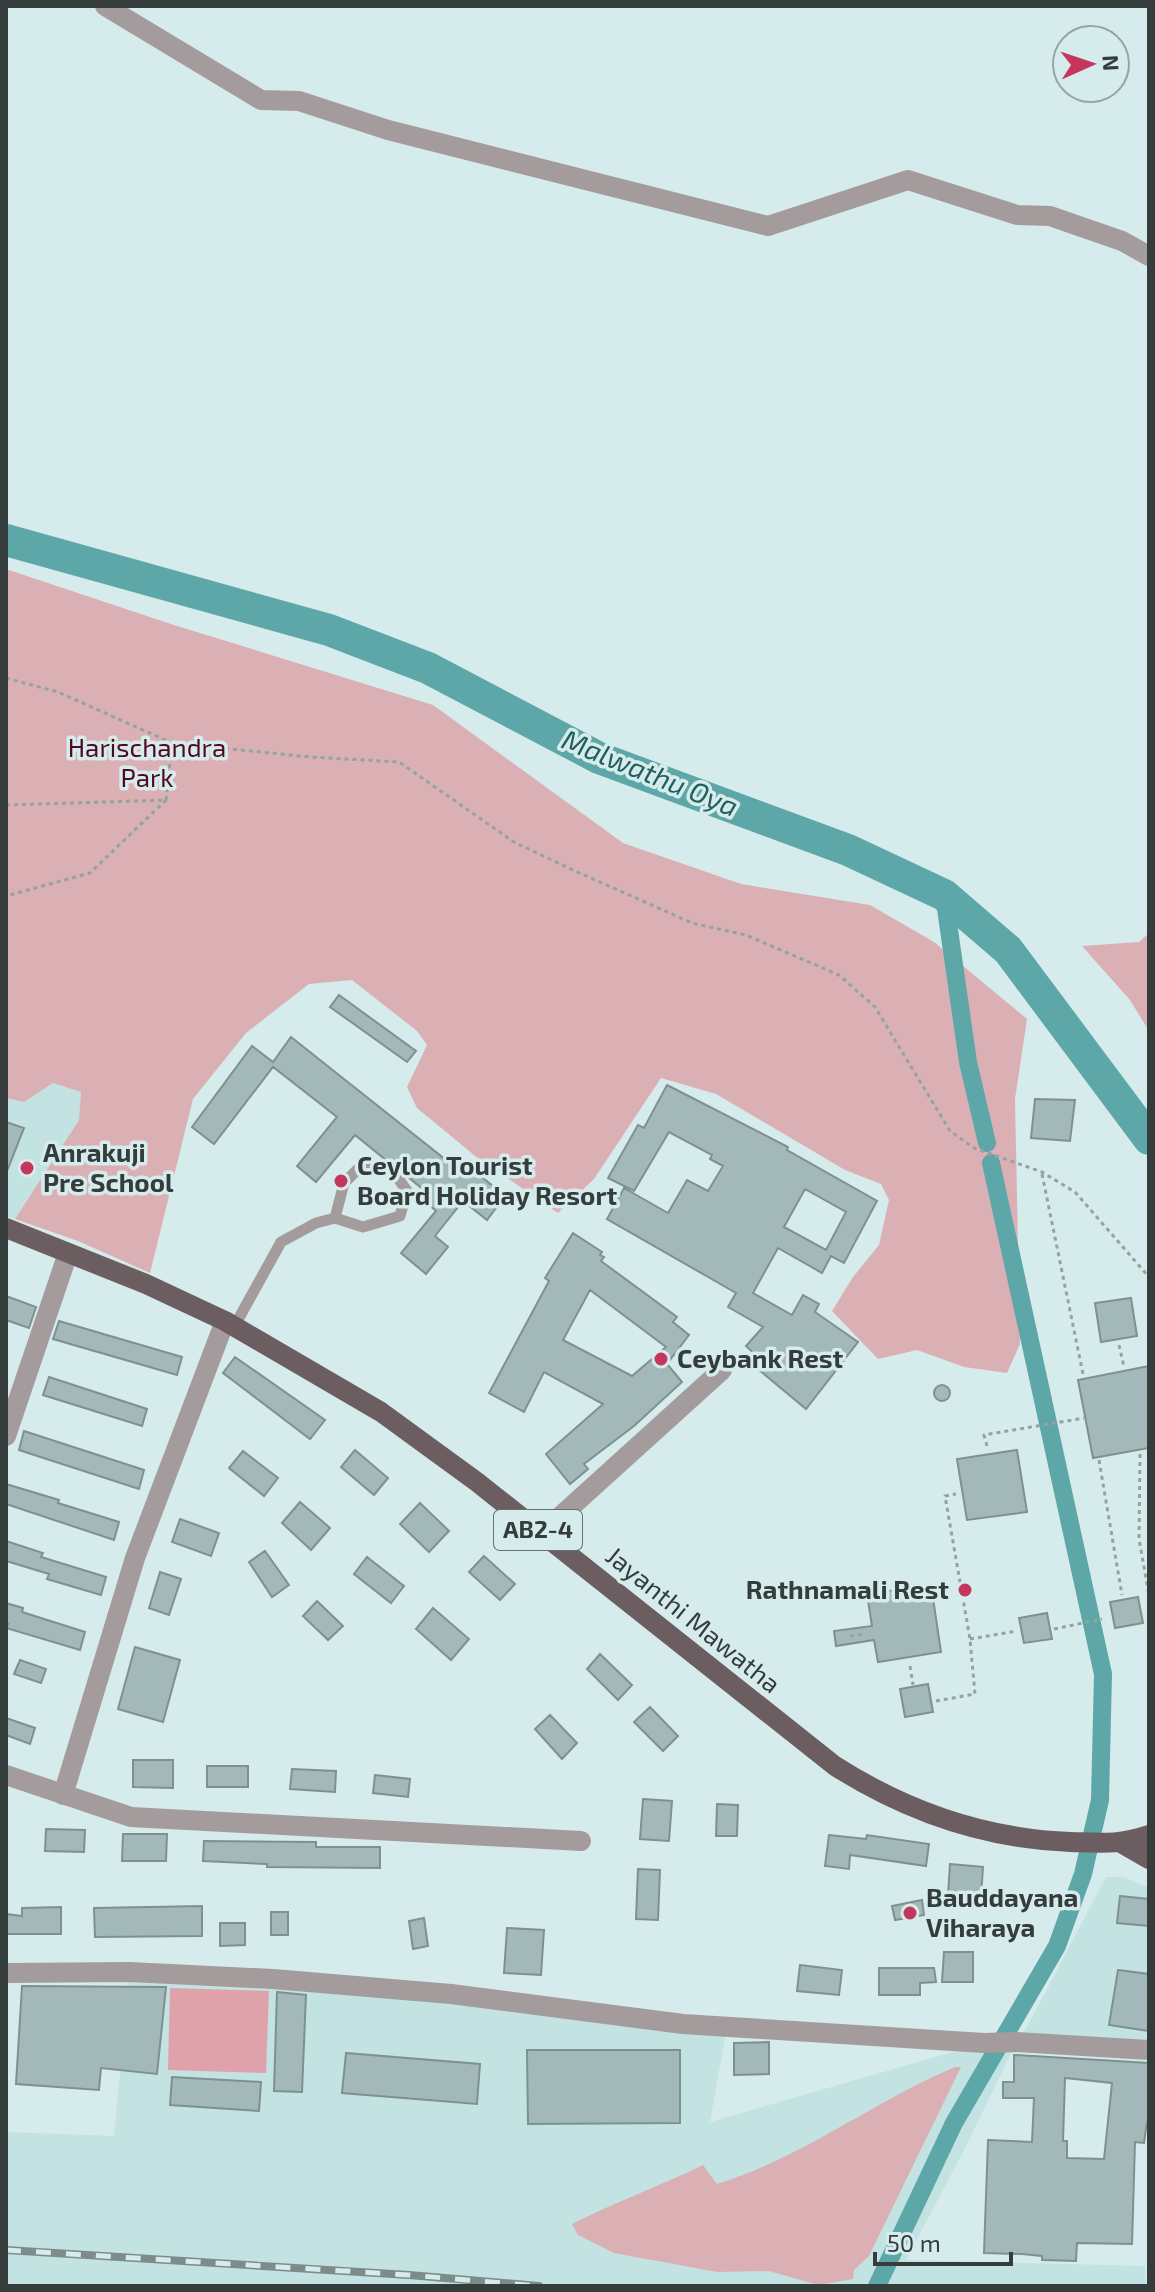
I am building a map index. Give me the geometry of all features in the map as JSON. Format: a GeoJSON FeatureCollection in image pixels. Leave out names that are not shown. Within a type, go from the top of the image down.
{"type":"FeatureCollection","features":[{"type":"Feature","properties":{"kind":"main road","name":"Jayanthi Mawatha"},"geometry":{"type":"LineString","coordinates":[[6,1228],[146,1284],[229,1324],[381,1412],[477,1482],[835,1766],[890,1799],[953,1823],[1055,1842],[1123,1844],[1149,1835]]}},
{"type":"Feature","properties":{"kind":"main road","name":"Jayanthi Mawatha"},"geometry":{"type":"LineString","coordinates":[[1123,1844],[1149,1859]]}},
{"type":"Feature","properties":{"kind":"street"},"geometry":{"type":"LineString","coordinates":[[105,6],[261,100],[299,101],[388,130],[768,226],[908,180],[1017,215],[1050,216],[1122,241],[1149,256]]}},
{"type":"Feature","properties":{"kind":"street"},"geometry":{"type":"LineString","coordinates":[[6,1436],[68,1253]]}},
{"type":"Feature","properties":{"kind":"street"},"geometry":{"type":"LineString","coordinates":[[63,1795],[135,1558],[229,1324]]}},
{"type":"Feature","properties":{"kind":"street"},"geometry":{"type":"LineString","coordinates":[[542,1533],[722,1370]]}},
{"type":"Feature","properties":{"kind":"street"},"geometry":{"type":"LineString","coordinates":[[6,1775],[131,1817],[581,1841]]}},
{"type":"Feature","properties":{"kind":"street"},"geometry":{"type":"LineString","coordinates":[[6,1973],[130,1972],[273,1979],[451,1994],[683,2024],[1149,2050]]}},
{"type":"Feature","properties":{"kind":"lane"},"geometry":{"type":"LineString","coordinates":[[229,1324],[281,1242],[316,1223],[335,1218],[363,1227],[400,1216],[407,1191],[395,1174],[360,1167],[344,1183],[335,1218]]}},
{"type":"Feature","properties":{"kind":"path"},"geometry":{"type":"LineString","coordinates":[[6,678],[58,692],[172,743],[310,757],[399,762],[514,842],[692,923],[746,935],[839,975],[875,1007],[950,1131],[974,1148],[1042,1172],[1075,1192],[1149,1277]]}},
{"type":"Feature","properties":{"kind":"path"},"geometry":{"type":"LineString","coordinates":[[6,896],[90,873],[166,800],[172,743]]}},
{"type":"Feature","properties":{"kind":"path"},"geometry":{"type":"LineString","coordinates":[[6,805],[166,800]]}},
{"type":"Feature","properties":{"kind":"path"},"geometry":{"type":"LineString","coordinates":[[1042,1172],[1083,1374]]}},
{"type":"Feature","properties":{"kind":"path"},"geometry":{"type":"LineString","coordinates":[[1119,1345],[1124,1367]]}},
{"type":"Feature","properties":{"kind":"path"},"geometry":{"type":"LineString","coordinates":[[987,1446],[984,1435],[1084,1418]]}},
{"type":"Feature","properties":{"kind":"path"},"geometry":{"type":"LineString","coordinates":[[1140,1454],[1139,1539],[1149,1595]]}},
{"type":"Feature","properties":{"kind":"path"},"geometry":{"type":"LineString","coordinates":[[1099,1460],[1122,1595]]}},
{"type":"Feature","properties":{"kind":"path"},"geometry":{"type":"LineString","coordinates":[[936,1701],[975,1694],[970,1639],[945,1496],[956,1494]]}},
{"type":"Feature","properties":{"kind":"path"},"geometry":{"type":"LineString","coordinates":[[1054,1629],[1102,1619]]}},
{"type":"Feature","properties":{"kind":"path"},"geometry":{"type":"LineString","coordinates":[[970,1639],[1017,1631]]}},
{"type":"Feature","properties":{"kind":"path"},"geometry":{"type":"LineString","coordinates":[[850,1636],[866,1634]]}},
{"type":"Feature","properties":{"kind":"path"},"geometry":{"type":"LineString","coordinates":[[910,1666],[913,1685]]}},
{"type":"Feature","properties":{"kind":"shaded area","name":"Anrakuji Pre School"},"geometry":{"type":"Polygon","coordinates":[[[53,1083],[82,1092],[79,1120],[15,1219],[6,1216],[6,1098],[24,1102],[53,1083]]]}},
{"type":"Feature","properties":{"kind":"shaded area"},"geometry":{"type":"Polygon","coordinates":[[[1106,1877],[1124,1877],[1149,1888],[1149,2040],[1016,2043],[906,2260],[1145,2266],[1146,2286],[6,2286],[6,2132],[114,2136],[130,1972],[727,2026],[710,2122],[984,2043],[1016,2042],[1027,2027],[1106,1877]]]}},
{"type":"Feature","properties":{"kind":"shaded area"},"geometry":{"type":"Polygon","coordinates":[[[170,1988],[269,1991],[266,2073],[168,2070],[170,1988]]]}},
{"type":"Feature","properties":{"kind":"green space","name":"Harischandra Park"},"geometry":{"type":"Polygon","coordinates":[[[6,569],[433,705],[623,843],[741,884],[870,905],[934,942],[1027,1019],[1015,1099],[1020,1344],[1007,1373],[964,1367],[917,1350],[878,1359],[832,1311],[853,1277],[879,1245],[889,1200],[881,1184],[845,1170],[716,1094],[661,1078],[594,1179],[558,1213],[474,1155],[417,1108],[407,1087],[427,1045],[417,1031],[352,980],[309,984],[246,1033],[193,1099],[150,1273],[78,1241],[15,1219],[79,1120],[81,1092],[53,1083],[24,1102],[6,1098],[6,569]]]}},
{"type":"Feature","properties":{"kind":"green space"},"geometry":{"type":"Polygon","coordinates":[[[1149,933],[1149,1031],[1130,1000],[1082,946],[1139,942],[1149,933]]]}},
{"type":"Feature","properties":{"kind":"green space"},"geometry":{"type":"Polygon","coordinates":[[[955,2067],[961,2067],[869,2256],[854,2270],[853,2279],[818,2285],[769,2271],[717,2272],[614,2253],[578,2235],[572,2224],[703,2165],[717,2184],[748,2173],[779,2160],[955,2067]]]}},
{"type":"Feature","properties":{"kind":"building"},"geometry":{"type":"Polygon","coordinates":[[[339,995],[416,1051],[407,1062],[330,1007],[339,995]]]}},
{"type":"Feature","properties":{"kind":"building"},"geometry":{"type":"Polygon","coordinates":[[[291,1037],[455,1167],[461,1160],[505,1196],[487,1220],[463,1201],[435,1236],[448,1247],[426,1274],[401,1253],[436,1211],[426,1202],[431,1196],[401,1168],[392,1165],[355,1135],[316,1182],[297,1166],[337,1117],[273,1067],[214,1144],[192,1127],[252,1046],[273,1062],[291,1037]]]}},
{"type":"Feature","properties":{"kind":"building"},"geometry":{"type":"Polygon","coordinates":[[[667,1085],[788,1147],[787,1150],[877,1201],[844,1263],[831,1256],[822,1273],[778,1248],[753,1293],[792,1315],[803,1295],[819,1304],[815,1312],[858,1342],[806,1409],[752,1364],[758,1357],[746,1346],[763,1327],[728,1307],[736,1293],[607,1219],[624,1188],[668,1213],[687,1180],[708,1191],[723,1166],[710,1159],[712,1155],[669,1132],[634,1191],[608,1178],[638,1125],[644,1128],[667,1085]],[[805,1189],[784,1227],[826,1250],[846,1212],[805,1189]]]}},
{"type":"Feature","properties":{"kind":"building"},"geometry":{"type":"Polygon","coordinates":[[[1035,1099],[1075,1100],[1070,1141],[1031,1138],[1035,1099]]]}},
{"type":"Feature","properties":{"kind":"building"},"geometry":{"type":"Polygon","coordinates":[[[6,1122],[24,1128],[7,1171],[6,1171],[6,1122]]]}},
{"type":"Feature","properties":{"kind":"building"},"geometry":{"type":"Polygon","coordinates":[[[573,1233],[602,1252],[600,1255],[604,1257],[601,1261],[677,1317],[673,1322],[689,1335],[667,1364],[682,1382],[634,1426],[584,1464],[588,1469],[570,1484],[546,1454],[603,1404],[544,1372],[524,1412],[489,1393],[549,1281],[545,1278],[573,1233]],[[590,1290],[563,1340],[632,1376],[666,1347],[590,1290]]]}},
{"type":"Feature","properties":{"kind":"building"},"geometry":{"type":"Polygon","coordinates":[[[6,1296],[36,1307],[29,1328],[6,1320],[6,1296]]]}},
{"type":"Feature","properties":{"kind":"building"},"geometry":{"type":"Polygon","coordinates":[[[1131,1298],[1137,1336],[1101,1342],[1095,1303],[1131,1298]]]}},
{"type":"Feature","properties":{"kind":"building"},"geometry":{"type":"Polygon","coordinates":[[[59,1321],[182,1357],[177,1375],[53,1339],[59,1321]]]}},
{"type":"Feature","properties":{"kind":"building"},"geometry":{"type":"Polygon","coordinates":[[[235,1357],[325,1420],[310,1439],[223,1373],[235,1357]]]}},
{"type":"Feature","properties":{"kind":"building"},"geometry":{"type":"Polygon","coordinates":[[[1149,1366],[1149,1448],[1093,1458],[1078,1380],[1149,1366]]]}},
{"type":"Feature","properties":{"kind":"building"},"geometry":{"type":"Polygon","coordinates":[[[49,1377],[147,1409],[142,1426],[43,1395],[49,1377]]]}},
{"type":"Feature","properties":{"kind":"building"},"geometry":{"type":"Polygon","coordinates":[[[939,1385],[945,1385],[950,1393],[948,1399],[939,1401],[934,1396],[934,1390],[939,1385]]]}},
{"type":"Feature","properties":{"kind":"building"},"geometry":{"type":"Polygon","coordinates":[[[24,1431],[144,1470],[139,1489],[19,1450],[24,1431]]]}},
{"type":"Feature","properties":{"kind":"building"},"geometry":{"type":"Polygon","coordinates":[[[355,1450],[388,1478],[374,1495],[341,1467],[355,1450]]]}},
{"type":"Feature","properties":{"kind":"building"},"geometry":{"type":"Polygon","coordinates":[[[1017,1450],[1027,1512],[967,1520],[957,1459],[1017,1450]]]}},
{"type":"Feature","properties":{"kind":"building"},"geometry":{"type":"Polygon","coordinates":[[[243,1451],[278,1478],[264,1496],[229,1468],[243,1451]]]}},
{"type":"Feature","properties":{"kind":"building"},"geometry":{"type":"Polygon","coordinates":[[[6,1484],[119,1522],[114,1540],[6,1504],[6,1484]]]}},
{"type":"Feature","properties":{"kind":"building"},"geometry":{"type":"Polygon","coordinates":[[[300,1502],[330,1528],[311,1550],[282,1523],[300,1502]]]}},
{"type":"Feature","properties":{"kind":"building"},"geometry":{"type":"Polygon","coordinates":[[[420,1503],[449,1531],[429,1552],[400,1524],[420,1503]]]}},
{"type":"Feature","properties":{"kind":"building"},"geometry":{"type":"Polygon","coordinates":[[[180,1519],[219,1533],[211,1556],[172,1542],[180,1519]]]}},
{"type":"Feature","properties":{"kind":"building"},"geometry":{"type":"Polygon","coordinates":[[[6,1541],[43,1553],[41,1557],[106,1577],[101,1595],[47,1579],[49,1574],[6,1561],[6,1541]]]}},
{"type":"Feature","properties":{"kind":"building"},"geometry":{"type":"Polygon","coordinates":[[[265,1551],[289,1585],[272,1597],[249,1562],[265,1551]]]}},
{"type":"Feature","properties":{"kind":"building"},"geometry":{"type":"Polygon","coordinates":[[[484,1556],[515,1584],[500,1600],[469,1572],[484,1556]]]}},
{"type":"Feature","properties":{"kind":"building"},"geometry":{"type":"Polygon","coordinates":[[[367,1557],[404,1586],[391,1603],[354,1574],[367,1557]]]}},
{"type":"Feature","properties":{"kind":"building"},"geometry":{"type":"Polygon","coordinates":[[[160,1572],[181,1579],[169,1615],[149,1608],[160,1572]]]}},
{"type":"Feature","properties":{"kind":"building"},"geometry":{"type":"Polygon","coordinates":[[[931,1585],[941,1652],[878,1662],[874,1640],[836,1646],[834,1631],[872,1626],[867,1594],[931,1585]]]}},
{"type":"Feature","properties":{"kind":"building"},"geometry":{"type":"Polygon","coordinates":[[[1138,1597],[1143,1623],[1115,1628],[1110,1602],[1138,1597]]]}},
{"type":"Feature","properties":{"kind":"building"},"geometry":{"type":"Polygon","coordinates":[[[317,1601],[343,1626],[328,1640],[303,1616],[317,1601]]]}},
{"type":"Feature","properties":{"kind":"building"},"geometry":{"type":"Polygon","coordinates":[[[6,1603],[23,1608],[22,1612],[85,1632],[80,1650],[6,1628],[6,1603]]]}},
{"type":"Feature","properties":{"kind":"building"},"geometry":{"type":"Polygon","coordinates":[[[433,1608],[469,1639],[451,1660],[416,1629],[433,1608]]]}},
{"type":"Feature","properties":{"kind":"building"},"geometry":{"type":"Polygon","coordinates":[[[1047,1613],[1052,1639],[1024,1643],[1019,1618],[1047,1613]]]}},
{"type":"Feature","properties":{"kind":"building"},"geometry":{"type":"Polygon","coordinates":[[[135,1647],[180,1660],[163,1722],[118,1709],[135,1647]]]}},
{"type":"Feature","properties":{"kind":"building"},"geometry":{"type":"Polygon","coordinates":[[[600,1654],[632,1685],[618,1700],[587,1669],[600,1654]]]}},
{"type":"Feature","properties":{"kind":"building"},"geometry":{"type":"Polygon","coordinates":[[[20,1660],[46,1669],[41,1683],[14,1674],[20,1660]]]}},
{"type":"Feature","properties":{"kind":"building"},"geometry":{"type":"Polygon","coordinates":[[[928,1684],[933,1712],[905,1717],[900,1689],[928,1684]]]}},
{"type":"Feature","properties":{"kind":"building"},"geometry":{"type":"Polygon","coordinates":[[[650,1707],[678,1736],[663,1751],[634,1722],[650,1707]]]}},
{"type":"Feature","properties":{"kind":"building"},"geometry":{"type":"Polygon","coordinates":[[[550,1715],[577,1743],[562,1759],[535,1729],[550,1715]]]}},
{"type":"Feature","properties":{"kind":"building"},"geometry":{"type":"Polygon","coordinates":[[[6,1718],[35,1728],[30,1744],[6,1735],[6,1718]]]}},
{"type":"Feature","properties":{"kind":"building"},"geometry":{"type":"Polygon","coordinates":[[[133,1760],[173,1760],[173,1788],[133,1787],[133,1760]]]}},
{"type":"Feature","properties":{"kind":"building"},"geometry":{"type":"Polygon","coordinates":[[[207,1766],[248,1766],[248,1787],[207,1787],[207,1766]]]}},
{"type":"Feature","properties":{"kind":"building"},"geometry":{"type":"Polygon","coordinates":[[[292,1769],[336,1771],[335,1792],[290,1789],[292,1769]]]}},
{"type":"Feature","properties":{"kind":"building"},"geometry":{"type":"Polygon","coordinates":[[[375,1775],[410,1779],[408,1797],[373,1793],[375,1775]]]}},
{"type":"Feature","properties":{"kind":"building"},"geometry":{"type":"Polygon","coordinates":[[[643,1799],[672,1801],[669,1841],[640,1839],[643,1799]]]}},
{"type":"Feature","properties":{"kind":"building"},"geometry":{"type":"Polygon","coordinates":[[[717,1804],[738,1805],[737,1836],[716,1836],[717,1804]]]}},
{"type":"Feature","properties":{"kind":"building"},"geometry":{"type":"Polygon","coordinates":[[[46,1829],[85,1830],[84,1852],[45,1851],[46,1829]]]}},
{"type":"Feature","properties":{"kind":"building"},"geometry":{"type":"Polygon","coordinates":[[[123,1834],[167,1834],[166,1861],[122,1861],[123,1834]]]}},
{"type":"Feature","properties":{"kind":"building"},"geometry":{"type":"Polygon","coordinates":[[[829,1835],[866,1839],[867,1835],[929,1844],[926,1866],[850,1855],[849,1869],[825,1866],[829,1835]]]}},
{"type":"Feature","properties":{"kind":"building"},"geometry":{"type":"Polygon","coordinates":[[[204,1841],[316,1842],[316,1847],[380,1847],[380,1868],[267,1867],[267,1864],[203,1861],[204,1841]]]}},
{"type":"Feature","properties":{"kind":"building"},"geometry":{"type":"Polygon","coordinates":[[[950,1864],[983,1867],[981,1897],[948,1895],[950,1864]]]}},
{"type":"Feature","properties":{"kind":"building"},"geometry":{"type":"Polygon","coordinates":[[[638,1869],[660,1870],[658,1920],[636,1919],[638,1869]]]}},
{"type":"Feature","properties":{"kind":"building"},"geometry":{"type":"Polygon","coordinates":[[[1120,1896],[1149,1899],[1149,1926],[1117,1923],[1120,1896]]]}},
{"type":"Feature","properties":{"kind":"building"},"geometry":{"type":"Polygon","coordinates":[[[922,1900],[924,1915],[895,1920],[892,1906],[922,1900]]]}},
{"type":"Feature","properties":{"kind":"building"},"geometry":{"type":"Polygon","coordinates":[[[202,1906],[202,1936],[95,1937],[94,1908],[202,1906]]]}},
{"type":"Feature","properties":{"kind":"building"},"geometry":{"type":"Polygon","coordinates":[[[61,1907],[61,1934],[6,1934],[6,1914],[22,1916],[22,1908],[61,1907]]]}},
{"type":"Feature","properties":{"kind":"building"},"geometry":{"type":"Polygon","coordinates":[[[271,1912],[288,1912],[288,1935],[271,1935],[271,1912]]]}},
{"type":"Feature","properties":{"kind":"building"},"geometry":{"type":"Polygon","coordinates":[[[424,1918],[428,1946],[413,1949],[409,1921],[424,1918]]]}},
{"type":"Feature","properties":{"kind":"building"},"geometry":{"type":"Polygon","coordinates":[[[220,1923],[245,1923],[245,1945],[220,1946],[220,1923]]]}},
{"type":"Feature","properties":{"kind":"building"},"geometry":{"type":"Polygon","coordinates":[[[507,1928],[544,1930],[541,1975],[504,1973],[507,1928]]]}},
{"type":"Feature","properties":{"kind":"building"},"geometry":{"type":"Polygon","coordinates":[[[944,1952],[973,1952],[973,1982],[942,1982],[944,1952]]]}},
{"type":"Feature","properties":{"kind":"building"},"geometry":{"type":"Polygon","coordinates":[[[800,1965],[842,1970],[839,1995],[797,1991],[800,1965]]]}},
{"type":"Feature","properties":{"kind":"building"},"geometry":{"type":"Polygon","coordinates":[[[879,1968],[934,1968],[936,1982],[920,1983],[920,1995],[879,1995],[879,1968]]]}},
{"type":"Feature","properties":{"kind":"building"},"geometry":{"type":"Polygon","coordinates":[[[1118,1970],[1149,1974],[1149,2031],[1109,2025],[1118,1970]]]}},
{"type":"Feature","properties":{"kind":"building"},"geometry":{"type":"Polygon","coordinates":[[[22,1986],[166,1987],[157,2074],[101,2068],[99,2090],[16,2084],[22,1986]]]}},
{"type":"Feature","properties":{"kind":"building"},"geometry":{"type":"Polygon","coordinates":[[[277,1992],[306,1995],[302,2092],[274,2091],[277,1992]]]}},
{"type":"Feature","properties":{"kind":"building"},"geometry":{"type":"Polygon","coordinates":[[[769,2042],[769,2074],[734,2075],[734,2043],[769,2042]]]}},
{"type":"Feature","properties":{"kind":"building"},"geometry":{"type":"Polygon","coordinates":[[[527,2050],[680,2050],[680,2123],[528,2124],[527,2050]]]}},
{"type":"Feature","properties":{"kind":"building"},"geometry":{"type":"Polygon","coordinates":[[[346,2053],[480,2064],[477,2104],[342,2093],[346,2053]]]}},
{"type":"Feature","properties":{"kind":"building"},"geometry":{"type":"Polygon","coordinates":[[[1014,2055],[1149,2063],[1149,2122],[1144,2143],[1135,2142],[1132,2244],[1077,2243],[1076,2261],[984,2253],[988,2140],[1032,2142],[1034,2098],[1003,2098],[1003,2082],[1014,2082],[1014,2055]],[[1065,2078],[1063,2141],[1067,2141],[1067,2158],[1104,2159],[1112,2083],[1065,2078]]]}},
{"type":"Feature","properties":{"kind":"building"},"geometry":{"type":"Polygon","coordinates":[[[172,2077],[261,2082],[259,2111],[170,2105],[172,2077]]]}},
{"type":"Feature","properties":{"kind":"waterway","name":"Malwathu Oya"},"geometry":{"type":"LineString","coordinates":[[6,540],[329,630],[428,668],[599,758],[848,850],[944,895],[1008,950],[1149,1139]]}},
{"type":"Feature","properties":{"kind":"waterway"},"geometry":{"type":"LineString","coordinates":[[944,895],[968,1062],[987,1143]]}},
{"type":"Feature","properties":{"kind":"waterway"},"geometry":{"type":"LineString","coordinates":[[877,2286],[954,2123],[1057,1946],[1083,1874],[1100,1800],[1103,1674],[991,1163]]}},
{"type":"Feature","properties":{"kind":"railway"},"geometry":{"type":"LineString","coordinates":[[6,2250],[539,2286]]}},
{"type":"Feature","properties":{"kind":"place","name":"Anrakuji Pre School"},"geometry":{"type":"Point","coordinates":[27,1168]}},
{"type":"Feature","properties":{"kind":"place","name":"Ceylon Tourist Board Holiday Resort"},"geometry":{"type":"Point","coordinates":[341,1181]}},
{"type":"Feature","properties":{"kind":"place","name":"Ceybank Rest"},"geometry":{"type":"Point","coordinates":[661,1359]}},
{"type":"Feature","properties":{"kind":"place","name":"Rathnamali Rest"},"geometry":{"type":"Point","coordinates":[965,1590]}},
{"type":"Feature","properties":{"kind":"place","name":"Bauddayana Viharaya"},"geometry":{"type":"Point","coordinates":[910,1913]}}]}
